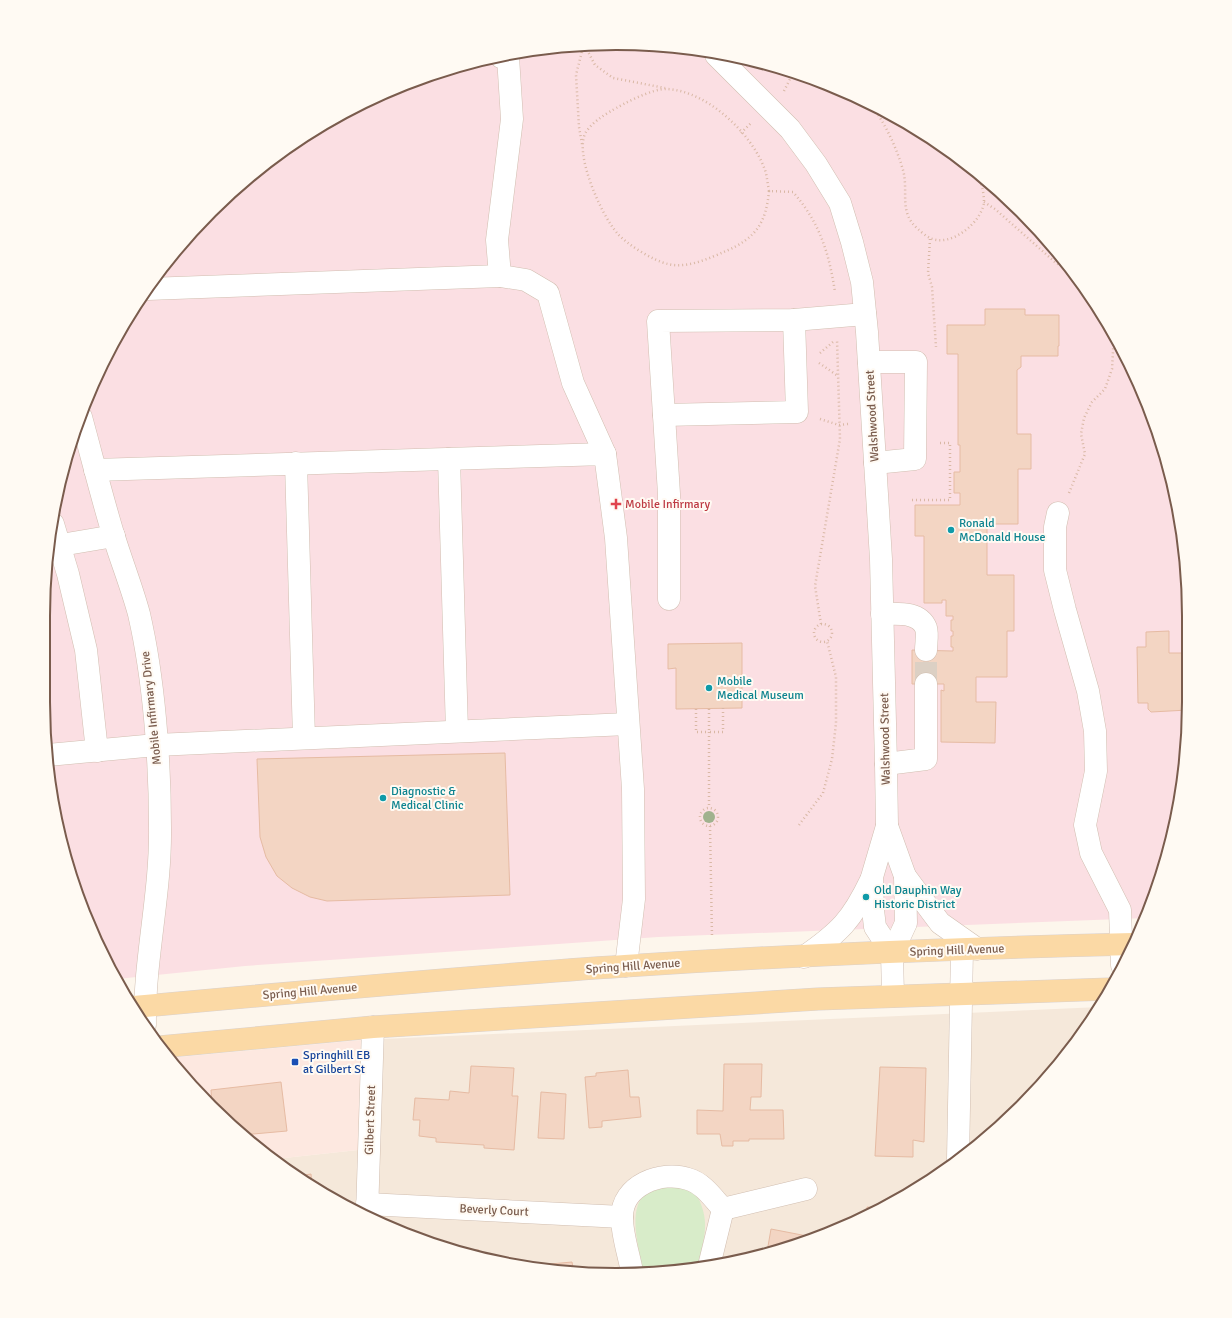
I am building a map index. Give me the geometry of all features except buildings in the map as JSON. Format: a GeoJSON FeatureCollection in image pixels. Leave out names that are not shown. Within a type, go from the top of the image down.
{"type":"FeatureCollection","features":[{"type":"Feature","properties":{"kind":"main road","name":"Spring Hill Avenue"},"geometry":{"type":"LineString","coordinates":[[143,1013],[384,984],[626,966],[969,949],[1124,951]]}},
{"type":"Feature","properties":{"kind":"main road"},"geometry":{"type":"LineString","coordinates":[[167,1046],[373,1027],[818,999],[1103,989]]}},
{"type":"Feature","properties":{"kind":"street","name":"Walshwood Street"},"geometry":{"type":"LineString","coordinates":[[722,60],[790,129],[816,164],[840,203],[862,282],[865,314],[875,463],[882,614],[887,826],[872,877],[849,921],[823,944],[804,957]]}},
{"type":"Feature","properties":{"kind":"street"},"geometry":{"type":"LineString","coordinates":[[500,276],[497,240],[512,119],[506,61]]}},
{"type":"Feature","properties":{"kind":"street"},"geometry":{"type":"LineString","coordinates":[[154,289],[500,276],[526,280],[548,293],[573,383],[605,454],[616,538],[633,789],[634,898],[626,966]]}},
{"type":"Feature","properties":{"kind":"street"},"geometry":{"type":"LineString","coordinates":[[669,599],[669,494],[658,321],[794,320],[865,314]]}},
{"type":"Feature","properties":{"kind":"street"},"geometry":{"type":"LineString","coordinates":[[664,415],[797,412],[794,320]]}},
{"type":"Feature","properties":{"kind":"street"},"geometry":{"type":"LineString","coordinates":[[869,362],[916,362],[915,459],[875,463]]}},
{"type":"Feature","properties":{"kind":"street","name":"Mobile Infirmary Drive"},"geometry":{"type":"LineString","coordinates":[[84,424],[95,470],[138,614],[149,672],[156,745],[160,842],[158,879],[142,1011]]}},
{"type":"Feature","properties":{"kind":"street"},"geometry":{"type":"LineString","coordinates":[[95,470],[605,454]]}},
{"type":"Feature","properties":{"kind":"street"},"geometry":{"type":"LineString","coordinates":[[448,459],[457,731]]}},
{"type":"Feature","properties":{"kind":"street"},"geometry":{"type":"LineString","coordinates":[[296,463],[304,738]]}},
{"type":"Feature","properties":{"kind":"street"},"geometry":{"type":"LineString","coordinates":[[1058,514],[1055,527],[1055,570],[1088,691],[1095,731],[1096,771],[1086,825],[1091,853],[1120,910],[1126,948]]}},
{"type":"Feature","properties":{"kind":"street"},"geometry":{"type":"LineString","coordinates":[[97,750],[86,650],[55,546],[114,536]]}},
{"type":"Feature","properties":{"kind":"street"},"geometry":{"type":"LineString","coordinates":[[882,614],[910,614],[921,621],[926,629],[926,650]]}},
{"type":"Feature","properties":{"kind":"street"},"geometry":{"type":"LineString","coordinates":[[886,764],[926,759],[926,684]]}},
{"type":"Feature","properties":{"kind":"street"},"geometry":{"type":"LineString","coordinates":[[53,755],[156,745],[628,724]]}},
{"type":"Feature","properties":{"kind":"street","name":"Walshwood Street"},"geometry":{"type":"LineString","coordinates":[[887,826],[905,876],[940,923],[969,949]]}},
{"type":"Feature","properties":{"kind":"street","name":"Walshwood Street"},"geometry":{"type":"LineString","coordinates":[[893,996],[892,953],[906,923],[905,876]]}},
{"type":"Feature","properties":{"kind":"street","name":"Walshwood Street"},"geometry":{"type":"LineString","coordinates":[[872,877],[875,927],[892,953]]}},
{"type":"Feature","properties":{"kind":"street"},"geometry":{"type":"LineString","coordinates":[[958,1153],[962,994],[969,949]]}},
{"type":"Feature","properties":{"kind":"street","name":"Gilbert Street"},"geometry":{"type":"LineString","coordinates":[[367,1209],[373,1027]]}},
{"type":"Feature","properties":{"kind":"street"},"geometry":{"type":"LineString","coordinates":[[631,1268],[622,1217],[625,1201],[636,1188],[651,1178],[674,1175],[689,1179],[702,1187],[723,1208]]}},
{"type":"Feature","properties":{"kind":"street"},"geometry":{"type":"LineString","coordinates":[[723,1208],[806,1189]]}},
{"type":"Feature","properties":{"kind":"street"},"geometry":{"type":"LineString","coordinates":[[711,1260],[723,1208]]}},
{"type":"Feature","properties":{"kind":"street","name":"Beverly Court"},"geometry":{"type":"LineString","coordinates":[[367,1209],[622,1217]]}},
{"type":"Feature","properties":{"kind":"path"},"geometry":{"type":"LineString","coordinates":[[583,51],[576,74],[579,127],[582,144],[590,181],[601,210],[617,234],[636,248],[668,264],[700,262],[735,247],[752,236],[767,207],[769,191],[766,174],[759,158],[736,126],[701,98],[666,88],[613,78],[595,65],[587,51]]}},
{"type":"Feature","properties":{"kind":"path"},"geometry":{"type":"LineString","coordinates":[[582,144],[585,133],[597,120],[631,100],[666,88]]}},
{"type":"Feature","properties":{"kind":"path"},"geometry":{"type":"LineString","coordinates":[[878,115],[896,150],[903,171],[906,190],[905,209],[910,222],[930,239],[941,240],[955,237],[966,231],[980,214],[984,202],[980,183]]}},
{"type":"Feature","properties":{"kind":"path"},"geometry":{"type":"LineString","coordinates":[[769,191],[793,192],[818,227],[830,259],[836,297],[840,439],[815,586],[821,624]]}},
{"type":"Feature","properties":{"kind":"path"},"geometry":{"type":"LineString","coordinates":[[984,202],[995,208],[1061,266]]}},
{"type":"Feature","properties":{"kind":"path"},"geometry":{"type":"LineString","coordinates":[[817,355],[837,338]]}},
{"type":"Feature","properties":{"kind":"path"},"geometry":{"type":"LineString","coordinates":[[1058,514],[1079,472],[1086,454],[1081,434],[1084,418],[1092,402],[1104,389],[1112,369],[1113,346]]}},
{"type":"Feature","properties":{"kind":"path"},"geometry":{"type":"LineString","coordinates":[[812,359],[838,376]]}},
{"type":"Feature","properties":{"kind":"path"},"geometry":{"type":"LineString","coordinates":[[821,624],[827,625],[831,629],[831,637],[827,641],[821,642],[815,636],[815,630],[821,624]]}},
{"type":"Feature","properties":{"kind":"path"},"geometry":{"type":"LineString","coordinates":[[799,825],[823,793],[832,759],[836,722],[836,677],[827,641]]}},
{"type":"Feature","properties":{"kind":"path"},"geometry":{"type":"LineString","coordinates":[[696,708],[696,732],[723,732],[723,708]]}},
{"type":"Feature","properties":{"kind":"path"},"geometry":{"type":"LineString","coordinates":[[709,708],[709,808]]}},
{"type":"Feature","properties":{"kind":"path"},"geometry":{"type":"LineString","coordinates":[[709,808],[717,812],[718,818],[716,823],[710,826],[704,825],[700,818],[703,810],[709,808]]}},
{"type":"Feature","properties":{"kind":"path"},"geometry":{"type":"LineString","coordinates":[[710,826],[712,938]]}},
{"type":"Feature","properties":{"kind":"shaded area","name":"Mobile Infirmary"},"geometry":{"type":"Polygon","coordinates":[[[579,51],[653,51],[690,55],[762,69],[833,93],[866,108],[930,145],[961,167],[989,190],[1042,243],[1065,271],[1087,302],[1124,366],[1139,399],[1163,470],[1177,542],[1181,579],[1182,616],[1181,739],[1177,776],[1163,848],[1139,918],[658,937],[245,966],[122,978],[93,919],[69,848],[55,776],[51,739],[50,702],[51,579],[55,542],[69,470],[93,399],[108,366],[126,333],[145,302],[167,271],[190,243],[243,190],[271,167],[302,145],[333,126],[366,108],[399,93],[434,80],[470,69],[542,55],[579,51]]]}},
{"type":"Feature","properties":{"kind":"shaded area"},"geometry":{"type":"Polygon","coordinates":[[[1092,1007],[1065,1047],[1042,1075],[989,1128],[961,1151],[930,1173],[899,1192],[866,1210],[833,1225],[762,1249],[690,1263],[653,1267],[579,1267],[542,1263],[470,1249],[399,1225],[366,1210],[333,1192],[281,1158],[358,1150],[361,1040],[1092,1007]]]}},
{"type":"Feature","properties":{"kind":"shaded area"},"geometry":{"type":"Polygon","coordinates":[[[361,1040],[358,1150],[281,1158],[243,1128],[190,1075],[175,1057],[361,1040]]]}},
{"type":"Feature","properties":{"kind":"green space"},"geometry":{"type":"Polygon","coordinates":[[[670,1184],[695,1192],[700,1202],[705,1221],[704,1239],[699,1262],[642,1267],[637,1242],[635,1219],[640,1201],[646,1194],[670,1184]]]}},
{"type":"Feature","properties":{"kind":"tunnel"},"geometry":{"type":"LineString","coordinates":[[926,650],[926,684]]}},
{"type":"Feature","properties":{"kind":"place","name":"Mobile Infirmary"},"geometry":{"type":"Point","coordinates":[616,504]}},
{"type":"Feature","properties":{"kind":"place","name":"Ronald McDonald House"},"geometry":{"type":"Point","coordinates":[951,530]}},
{"type":"Feature","properties":{"kind":"place","name":"Mobile Medical Museum"},"geometry":{"type":"Point","coordinates":[709,688]}},
{"type":"Feature","properties":{"kind":"place","name":"Diagnostic & Medical Clinic"},"geometry":{"type":"Point","coordinates":[383,798]}},
{"type":"Feature","properties":{"kind":"place","name":"Old Dauphin Way Historic District"},"geometry":{"type":"Point","coordinates":[866,897]}},
{"type":"Feature","properties":{"kind":"place","name":"Springhill EB at Gilbert St"},"geometry":{"type":"Point","coordinates":[295,1062]}}]}
